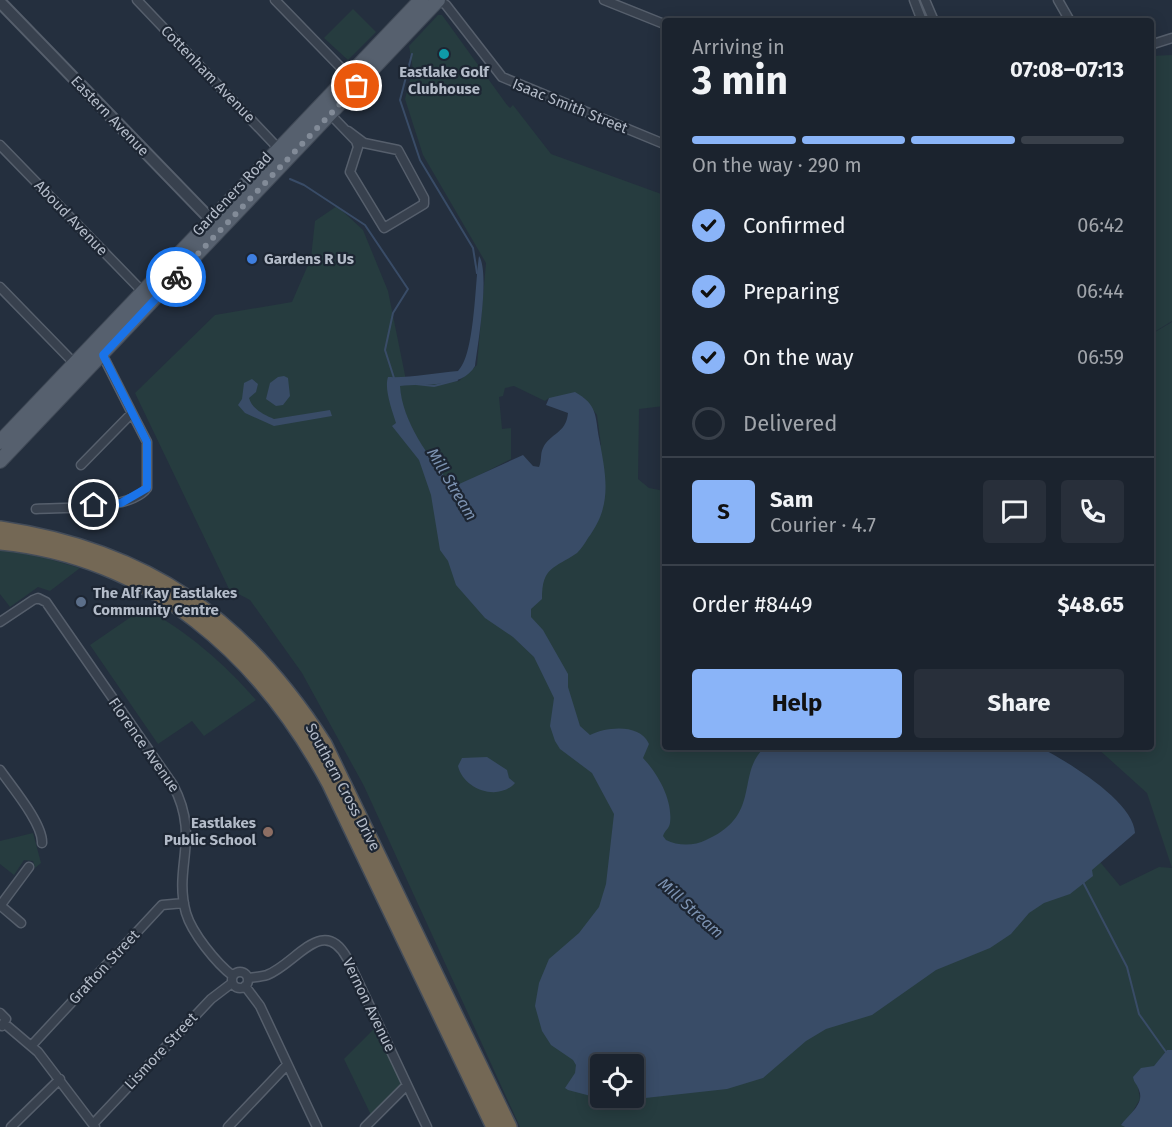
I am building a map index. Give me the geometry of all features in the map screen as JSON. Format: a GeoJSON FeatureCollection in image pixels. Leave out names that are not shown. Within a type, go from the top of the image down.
{"type":"FeatureCollection","features":[{"type":"Feature","properties":{"kind":"highway","name":"Southern Cross Drive"},"geometry":{"type":"LineString","coordinates":[[0,529],[77,545],[116,559],[152,576],[209,613],[262,660],[285,687],[324,744],[509,1127]]}},
{"type":"Feature","properties":{"kind":"highway","name":"Southern Cross Drive"},"geometry":{"type":"LineString","coordinates":[[0,542],[38,548],[79,559],[148,589],[207,627],[249,666],[274,694],[300,731],[330,784],[494,1127]]}},
{"type":"Feature","properties":{"kind":"main road","name":"Gardeners Road"},"geometry":{"type":"LineString","coordinates":[[0,442],[347,74],[421,0]]}},
{"type":"Feature","properties":{"kind":"main road","name":"Gardeners Road"},"geometry":{"type":"LineString","coordinates":[[0,461],[103,355],[437,0]]}},
{"type":"Feature","properties":{"kind":"street","name":"Cottenham Avenue"},"geometry":{"type":"LineString","coordinates":[[137,0],[278,148]]}},
{"type":"Feature","properties":{"kind":"street"},"geometry":{"type":"LineString","coordinates":[[275,0],[347,74]]}},
{"type":"Feature","properties":{"kind":"street"},"geometry":{"type":"LineString","coordinates":[[409,13],[427,1],[437,0]]}},
{"type":"Feature","properties":{"kind":"street","name":"Isaac Smith Street"},"geometry":{"type":"LineString","coordinates":[[437,0],[446,5],[502,77],[662,143]]}},
{"type":"Feature","properties":{"kind":"street"},"geometry":{"type":"LineString","coordinates":[[604,0],[662,23]]}},
{"type":"Feature","properties":{"kind":"street"},"geometry":{"type":"LineString","coordinates":[[914,0],[921,18]]}},
{"type":"Feature","properties":{"kind":"street"},"geometry":{"type":"LineString","coordinates":[[925,0],[933,18]]}},
{"type":"Feature","properties":{"kind":"street"},"geometry":{"type":"LineString","coordinates":[[1058,0],[1068,18]]}},
{"type":"Feature","properties":{"kind":"street","name":"Eastern Avenue"},"geometry":{"type":"LineString","coordinates":[[0,2],[221,230]]}},
{"type":"Feature","properties":{"kind":"street"},"geometry":{"type":"LineString","coordinates":[[1154,44],[1172,38]]}},
{"type":"Feature","properties":{"kind":"street"},"geometry":{"type":"LineString","coordinates":[[330,114],[364,143],[398,150],[424,198],[424,204],[384,228],[350,172],[358,147],[348,131]]}},
{"type":"Feature","properties":{"kind":"street","name":"Aboud Avenue"},"geometry":{"type":"LineString","coordinates":[[0,145],[142,291]]}},
{"type":"Feature","properties":{"kind":"street"},"geometry":{"type":"LineString","coordinates":[[0,287],[75,364]]}},
{"type":"Feature","properties":{"kind":"street"},"geometry":{"type":"LineString","coordinates":[[36,509],[121,503],[144,492],[147,488],[147,442],[95,341]]}},
{"type":"Feature","properties":{"kind":"street"},"geometry":{"type":"LineString","coordinates":[[81,465],[132,412]]}},
{"type":"Feature","properties":{"kind":"street","name":"Florence Avenue"},"geometry":{"type":"LineString","coordinates":[[0,622],[33,600],[38,598],[45,602],[180,796],[188,827],[184,903],[188,918],[215,959],[232,979]]}},
{"type":"Feature","properties":{"kind":"street"},"geometry":{"type":"LineString","coordinates":[[0,770],[37,824],[42,835],[42,843]]}},
{"type":"Feature","properties":{"kind":"street"},"geometry":{"type":"LineString","coordinates":[[21,923],[0,906],[29,867]]}},
{"type":"Feature","properties":{"kind":"street","name":"Grafton Street"},"geometry":{"type":"LineString","coordinates":[[32,1046],[161,907],[184,903]]}},
{"type":"Feature","properties":{"kind":"street","name":"Vernon Avenue"},"geometry":{"type":"LineString","coordinates":[[247,982],[266,975],[317,941],[334,940],[347,958],[428,1127]]}},
{"type":"Feature","properties":{"kind":"street"},"geometry":{"type":"LineString","coordinates":[[247,982],[238,988],[232,979],[242,972],[260,1006],[317,1127]]}},
{"type":"Feature","properties":{"kind":"street","name":"Lismore Street"},"geometry":{"type":"LineString","coordinates":[[94,1125],[232,979]]}},
{"type":"Feature","properties":{"kind":"street"},"geometry":{"type":"LineString","coordinates":[[0,1013],[5,1017],[2,1025],[32,1046],[94,1125]]}},
{"type":"Feature","properties":{"kind":"street"},"geometry":{"type":"LineString","coordinates":[[228,1127],[287,1065]]}},
{"type":"Feature","properties":{"kind":"street"},"geometry":{"type":"LineString","coordinates":[[11,1127],[60,1079]]}},
{"type":"Feature","properties":{"kind":"street"},"geometry":{"type":"LineString","coordinates":[[365,1127],[407,1084]]}},
{"type":"Feature","properties":{"kind":"green space"},"geometry":{"type":"Polygon","coordinates":[[[353,9],[376,32],[348,60],[324,38],[353,9]]]}},
{"type":"Feature","properties":{"kind":"green space"},"geometry":{"type":"Polygon","coordinates":[[[438,15],[442,15],[507,105],[510,108],[513,105],[551,154],[662,194],[662,406],[639,409],[638,479],[649,488],[662,491],[662,750],[822,750],[743,826],[594,934],[598,1054],[590,1054],[590,1108],[644,1108],[644,1092],[1086,845],[1120,886],[1159,867],[1172,868],[1172,1050],[1167,1050],[1138,1088],[1140,1099],[1129,1118],[1121,1124],[1125,1127],[520,1127],[364,786],[302,673],[250,600],[229,589],[135,393],[215,315],[292,302],[311,258],[315,221],[337,206],[363,230],[388,291],[407,385],[459,381],[477,365],[486,263],[423,155],[405,99],[413,69],[409,46],[438,15]],[[514,386],[505,388],[503,396],[499,397],[502,429],[511,428],[511,459],[462,484],[451,484],[448,480],[462,545],[601,445],[597,415],[583,397],[549,398],[545,401],[514,386]]]}},
{"type":"Feature","properties":{"kind":"green space"},"geometry":{"type":"Polygon","coordinates":[[[1172,55],[1172,321],[1154,332],[1154,56],[1172,55]]]}},
{"type":"Feature","properties":{"kind":"green space"},"geometry":{"type":"Polygon","coordinates":[[[1172,322],[1172,868],[1147,793],[1099,750],[1154,750],[1154,333],[1172,322]]]}},
{"type":"Feature","properties":{"kind":"green space"},"geometry":{"type":"Polygon","coordinates":[[[0,549],[35,555],[80,568],[50,591],[38,587],[10,607],[0,594],[0,549]]]}},
{"type":"Feature","properties":{"kind":"green space"},"geometry":{"type":"Polygon","coordinates":[[[144,608],[175,627],[204,649],[256,700],[204,736],[192,721],[158,744],[90,645],[144,608]]]}},
{"type":"Feature","properties":{"kind":"green space"},"geometry":{"type":"Polygon","coordinates":[[[33,833],[41,863],[35,868],[33,861],[24,860],[14,875],[0,864],[0,841],[33,833]]]}},
{"type":"Feature","properties":{"kind":"green space"},"geometry":{"type":"Polygon","coordinates":[[[374,1029],[402,1083],[371,1115],[344,1059],[374,1029]]]}},
{"type":"Feature","properties":{"kind":"water"},"geometry":{"type":"Polygon","coordinates":[[[479,256],[482,264],[483,292],[475,366],[469,373],[452,382],[400,386],[411,426],[434,463],[451,484],[457,485],[523,455],[533,466],[539,467],[543,448],[567,420],[568,413],[546,405],[549,398],[575,392],[592,406],[604,465],[606,490],[601,514],[596,526],[578,551],[547,574],[542,599],[531,609],[531,617],[543,630],[568,674],[568,687],[580,726],[590,735],[605,730],[622,729],[631,730],[645,737],[649,744],[643,758],[659,780],[669,805],[670,823],[663,836],[666,840],[691,844],[706,840],[724,830],[735,819],[742,807],[751,769],[763,750],[1045,750],[1081,771],[1111,795],[1132,821],[1135,833],[1092,870],[1093,876],[1070,894],[1044,903],[1029,913],[1011,934],[990,948],[936,970],[872,1015],[826,1029],[806,1041],[763,1078],[727,1089],[644,1098],[644,1054],[590,1054],[590,1096],[565,1088],[575,1073],[576,1065],[573,1060],[551,1045],[542,1031],[535,1006],[539,983],[549,959],[579,933],[599,907],[606,884],[614,814],[592,773],[560,749],[555,741],[550,726],[554,698],[534,657],[513,637],[485,618],[456,585],[448,561],[440,550],[431,495],[419,460],[392,426],[396,423],[387,387],[388,377],[458,371],[464,363],[471,334],[479,256]]]}},
{"type":"Feature","properties":{"kind":"water"},"geometry":{"type":"Polygon","coordinates":[[[284,376],[288,378],[290,396],[283,405],[276,406],[266,399],[270,383],[284,376]]]}},
{"type":"Feature","properties":{"kind":"water"},"geometry":{"type":"Polygon","coordinates":[[[252,379],[258,384],[256,392],[249,398],[251,402],[259,411],[274,419],[330,410],[332,416],[274,426],[245,413],[238,405],[242,399],[244,383],[252,379]]]}},
{"type":"Feature","properties":{"kind":"water"},"geometry":{"type":"Polygon","coordinates":[[[487,757],[507,770],[509,778],[515,783],[508,789],[500,792],[482,790],[467,781],[461,774],[458,766],[462,758],[487,757]]]}},
{"type":"Feature","properties":{"kind":"water"},"geometry":{"type":"Polygon","coordinates":[[[1167,1050],[1172,1050],[1172,1127],[1125,1127],[1121,1125],[1140,1100],[1139,1090],[1133,1077],[1141,1068],[1154,1066],[1167,1050]]]}},
{"type":"Feature","properties":{"kind":"waterway"},"geometry":{"type":"LineString","coordinates":[[412,54],[400,100],[420,160],[473,248],[477,273]]}},
{"type":"Feature","properties":{"kind":"waterway"},"geometry":{"type":"LineString","coordinates":[[290,179],[304,185],[365,225],[408,289],[393,313],[385,350],[394,378]]}},
{"type":"Feature","properties":{"kind":"waterway","name":"Mill Stream"},"geometry":{"type":"LineString","coordinates":[[416,384],[434,386],[457,380]]}},
{"type":"Feature","properties":{"kind":"waterway","name":"Mill Stream"},"geometry":{"type":"LineString","coordinates":[[1083,882],[1127,967],[1139,1014],[1166,1052]]}},
{"type":"Feature","properties":{"kind":"way so far"},"geometry":{"type":"LineString","coordinates":[[176,277],[357,86]]}},
{"type":"Feature","properties":{"kind":"place","name":"Eastlake Golf Clubhouse"},"geometry":{"type":"Point","coordinates":[444,54]}},
{"type":"Feature","properties":{"kind":"place","name":"Gardens R Us"},"geometry":{"type":"Point","coordinates":[252,259]}},
{"type":"Feature","properties":{"kind":"place","name":"The Alf Kay Eastlakes Community Centre"},"geometry":{"type":"Point","coordinates":[81,602]}},
{"type":"Feature","properties":{"kind":"place","name":"Eastlakes Public School"},"geometry":{"type":"Point","coordinates":[268,832]}},
{"type":"Feature","properties":{"kind":"route"},"geometry":{"type":"LineString","coordinates":[[94,505],[121,503],[144,492],[147,488],[147,442],[103,355],[176,277]]}}]}
